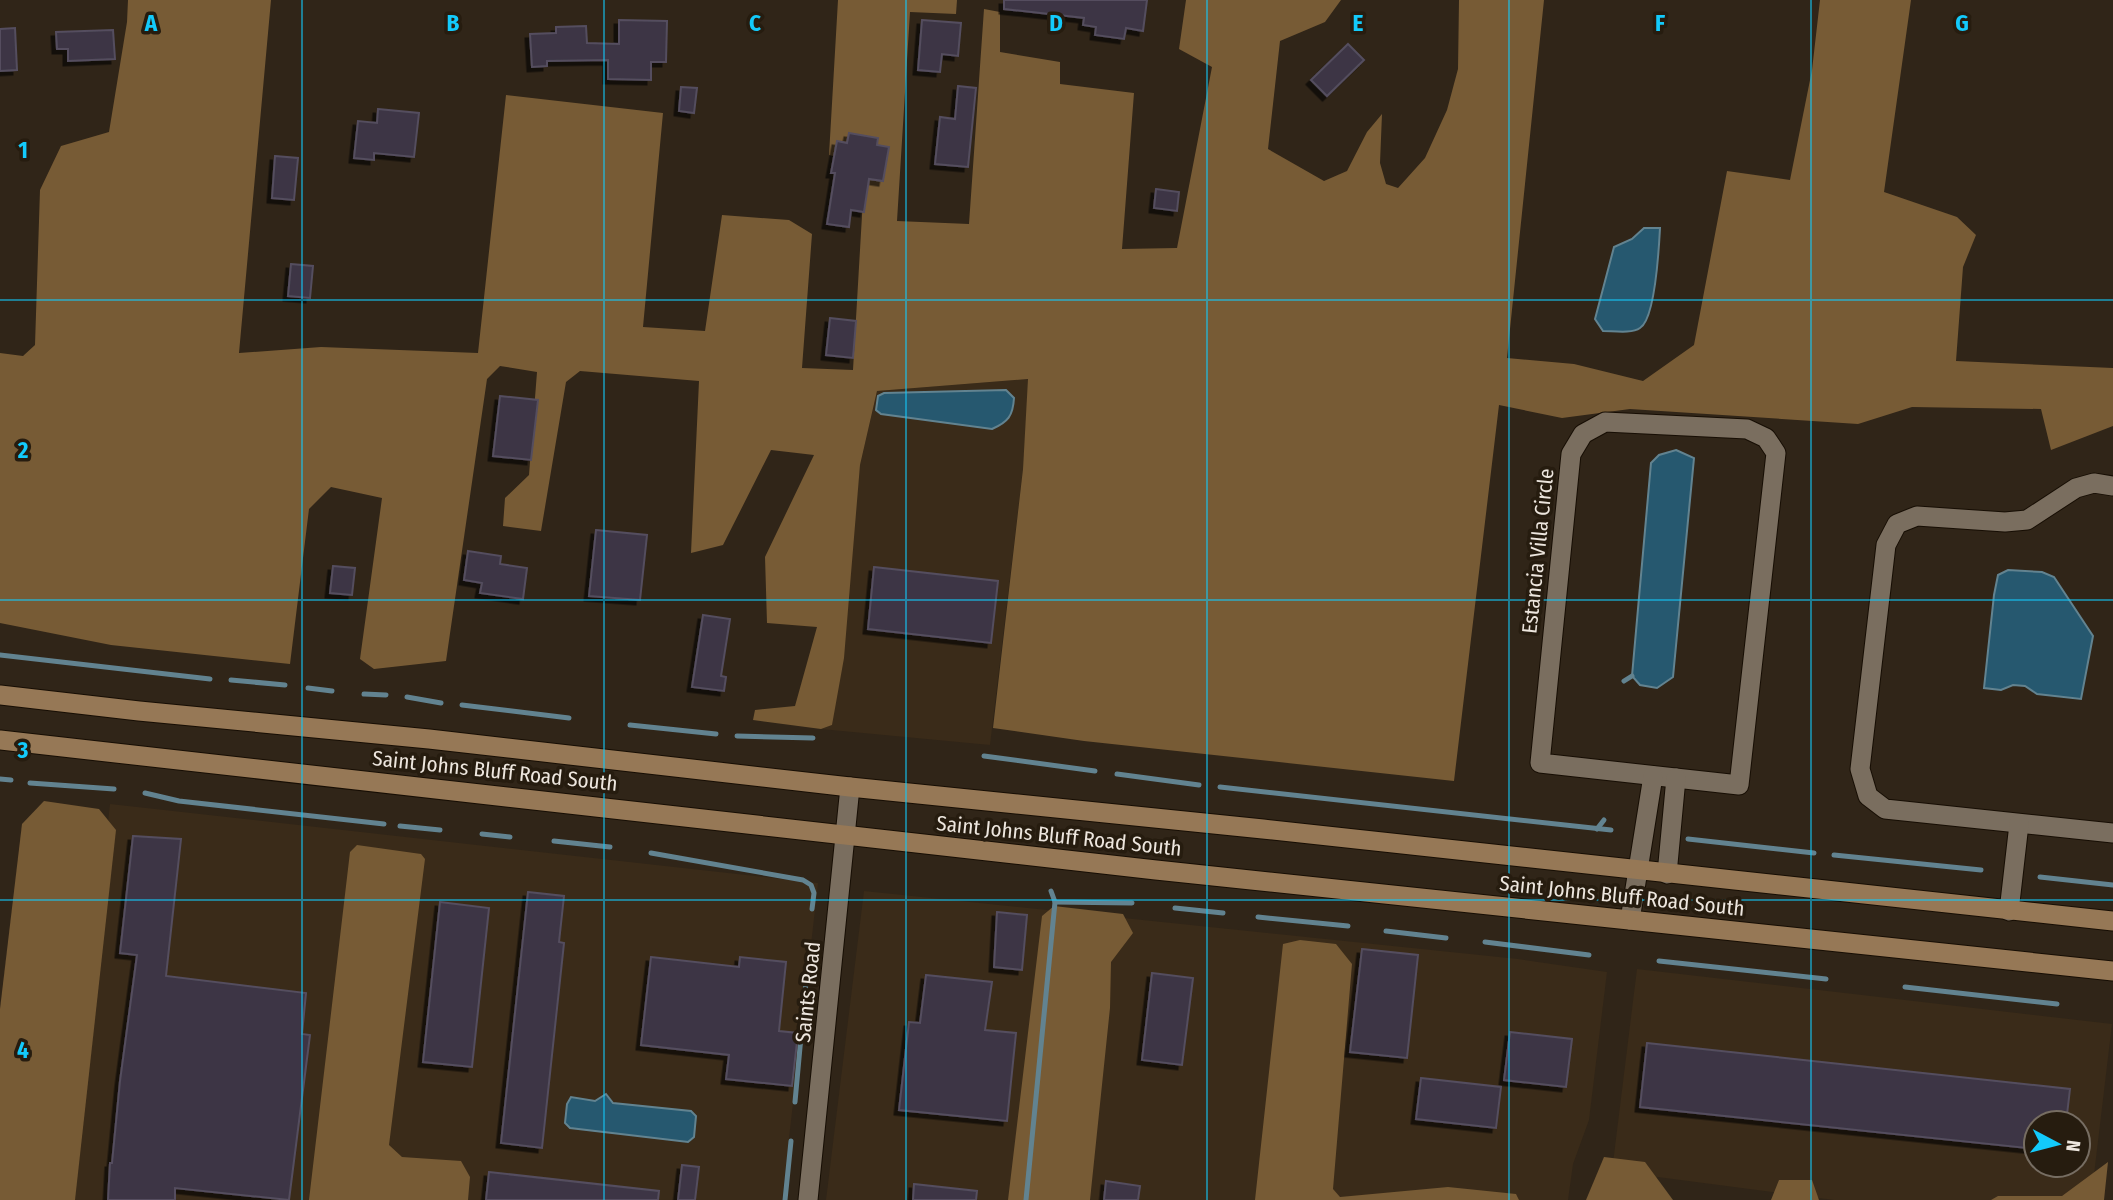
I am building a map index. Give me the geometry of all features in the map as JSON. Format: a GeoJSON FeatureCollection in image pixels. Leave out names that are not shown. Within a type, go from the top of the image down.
{"type":"FeatureCollection","features":[{"type":"Feature","properties":{"kind":"main road","name":"Saint Johns Bluff Road South"},"geometry":{"type":"LineString","coordinates":[[0,695],[442,740],[850,788],[1263,829],[2113,921]]}},
{"type":"Feature","properties":{"kind":"main road","name":"Saint Johns Bluff Road South"},"geometry":{"type":"LineString","coordinates":[[0,740],[846,835],[2113,971]]}},
{"type":"Feature","properties":{"kind":"street","name":"Estancia Villa Circle"},"geometry":{"type":"LineString","coordinates":[[1605,422],[1747,429],[1766,438],[1776,453],[1739,785],[1676,778],[1540,764],[1571,454],[1583,434],[1605,422]]}},
{"type":"Feature","properties":{"kind":"street"},"geometry":{"type":"LineString","coordinates":[[2113,486],[2094,483],[2076,488],[2027,520],[2005,522],[1917,516],[1896,524],[1886,545],[1860,769],[1868,796],[1885,809],[2113,833]]}},
{"type":"Feature","properties":{"kind":"street"},"geometry":{"type":"LineString","coordinates":[[1630,920],[1653,776]]}},
{"type":"Feature","properties":{"kind":"street"},"geometry":{"type":"LineString","coordinates":[[1667,874],[1676,778]]}},
{"type":"Feature","properties":{"kind":"street","name":"Saints Road"},"geometry":{"type":"LineString","coordinates":[[808,1200],[850,788]]}},
{"type":"Feature","properties":{"kind":"street"},"geometry":{"type":"LineString","coordinates":[[2009,911],[2019,824]]}},
{"type":"Feature","properties":{"kind":"shaded area"},"geometry":{"type":"Polygon","coordinates":[[[128,0],[271,0],[239,353],[321,347],[478,353],[506,95],[663,113],[643,327],[705,331],[722,215],[789,220],[812,234],[802,368],[853,370],[865,164],[829,155],[838,0],[957,0],[956,14],[910,12],[897,221],[969,224],[984,9],[1000,12],[1000,52],[1060,62],[1060,84],[1134,93],[1122,249],[1177,248],[1212,67],[1179,49],[1186,0],[1341,0],[1325,22],[1280,41],[1268,149],[1324,181],[1347,171],[1367,132],[1382,114],[1380,163],[1386,184],[1398,188],[1425,158],[1447,110],[1458,69],[1459,0],[1544,0],[1507,358],[1574,364],[1643,381],[1694,345],[1727,171],[1790,180],[1812,70],[1820,0],[1911,0],[1884,192],[1957,217],[1976,235],[1963,267],[1956,361],[2113,368],[2113,426],[2051,450],[2041,409],[1912,407],[1858,424],[1630,409],[1562,418],[1499,405],[1454,781],[1084,741],[993,728],[1023,469],[1028,379],[877,391],[860,465],[844,658],[832,725],[821,729],[753,720],[755,710],[795,706],[817,627],[767,623],[765,557],[814,455],[771,450],[723,545],[691,553],[699,381],[580,371],[566,382],[541,531],[503,526],[505,498],[529,475],[537,372],[500,366],[487,379],[446,661],[374,669],[360,659],[382,498],[331,487],[309,509],[290,664],[111,645],[0,623],[0,353],[23,356],[35,345],[40,190],[61,146],[109,132],[127,22],[128,0]]]}},
{"type":"Feature","properties":{"kind":"shaded area"},"geometry":{"type":"Polygon","coordinates":[[[1029,379],[1023,469],[990,745],[821,729],[832,725],[860,465],[877,391],[1029,379]]]}},
{"type":"Feature","properties":{"kind":"shaded area"},"geometry":{"type":"Polygon","coordinates":[[[44,801],[99,809],[116,830],[75,1200],[0,1200],[0,1009],[22,824],[44,801]]]}},
{"type":"Feature","properties":{"kind":"shaded area"},"geometry":{"type":"Polygon","coordinates":[[[110,804],[818,883],[782,1200],[67,1200],[110,804]]]}},
{"type":"Feature","properties":{"kind":"shaded area"},"geometry":{"type":"Polygon","coordinates":[[[357,845],[421,854],[425,859],[389,1145],[402,1157],[461,1161],[470,1177],[468,1200],[309,1200],[350,852],[357,845]]]}},
{"type":"Feature","properties":{"kind":"shaded area"},"geometry":{"type":"Polygon","coordinates":[[[864,891],[1518,959],[1607,972],[1589,1120],[1573,1164],[1568,1200],[826,1200],[864,891]]]}},
{"type":"Feature","properties":{"kind":"shaded area"},"geometry":{"type":"Polygon","coordinates":[[[1054,906],[1123,914],[1133,933],[1111,962],[1110,1008],[1090,1200],[1008,1200],[1042,916],[1054,906]]]}},
{"type":"Feature","properties":{"kind":"shaded area"},"geometry":{"type":"Polygon","coordinates":[[[1300,940],[1336,944],[1352,964],[1333,1189],[1340,1197],[1448,1187],[1516,1194],[1519,1200],[1255,1200],[1283,944],[1300,940]]]}},
{"type":"Feature","properties":{"kind":"shaded area"},"geometry":{"type":"Polygon","coordinates":[[[1637,969],[2112,1024],[2091,1200],[1834,1200],[1612,1171],[1637,969]]]}},
{"type":"Feature","properties":{"kind":"shaded area"},"geometry":{"type":"Polygon","coordinates":[[[1604,1157],[1645,1162],[1673,1200],[1586,1200],[1604,1157]]]}},
{"type":"Feature","properties":{"kind":"shaded area"},"geometry":{"type":"Polygon","coordinates":[[[2108,1162],[2104,1200],[1991,1200],[1998,1196],[2062,1196],[2085,1179],[2092,1179],[2092,1174],[2108,1162]]]}},
{"type":"Feature","properties":{"kind":"shaded area"},"geometry":{"type":"Polygon","coordinates":[[[1779,1180],[1812,1180],[1819,1200],[1771,1200],[1779,1180]]]}},
{"type":"Feature","properties":{"kind":"water"},"geometry":{"type":"Polygon","coordinates":[[[1644,228],[1660,228],[1653,297],[1645,322],[1632,331],[1603,331],[1595,319],[1614,247],[1632,239],[1644,228]]]}},
{"type":"Feature","properties":{"kind":"water"},"geometry":{"type":"Polygon","coordinates":[[[1006,390],[1014,398],[1011,414],[1006,421],[992,429],[881,414],[876,410],[878,396],[884,393],[1006,390]]]}},
{"type":"Feature","properties":{"kind":"water"},"geometry":{"type":"Polygon","coordinates":[[[1676,450],[1694,458],[1673,677],[1657,688],[1640,685],[1632,676],[1651,463],[1659,455],[1676,450]]]}},
{"type":"Feature","properties":{"kind":"water"},"geometry":{"type":"Polygon","coordinates":[[[2008,570],[2042,572],[2054,577],[2093,636],[2081,699],[2037,694],[2025,686],[2013,685],[2001,690],[1984,688],[1998,575],[2008,570]]]}},
{"type":"Feature","properties":{"kind":"water"},"geometry":{"type":"Polygon","coordinates":[[[606,1094],[613,1103],[691,1111],[696,1116],[694,1137],[688,1142],[570,1128],[565,1123],[567,1104],[571,1097],[595,1101],[606,1094]]]}},
{"type":"Feature","properties":{"kind":"building"},"geometry":{"type":"Polygon","coordinates":[[[1004,0],[1147,0],[1143,31],[1126,28],[1124,39],[1095,35],[1096,27],[1083,25],[1084,18],[1004,9],[1004,0]]]}},
{"type":"Feature","properties":{"kind":"building"},"geometry":{"type":"Polygon","coordinates":[[[619,20],[667,21],[666,62],[651,62],[651,80],[608,79],[608,60],[547,61],[547,66],[532,67],[530,34],[556,33],[556,27],[586,26],[587,43],[619,44],[619,20]]]}},
{"type":"Feature","properties":{"kind":"building"},"geometry":{"type":"Polygon","coordinates":[[[922,20],[961,23],[958,56],[942,54],[940,72],[918,70],[922,20]]]}},
{"type":"Feature","properties":{"kind":"building"},"geometry":{"type":"Polygon","coordinates":[[[15,28],[17,70],[0,71],[0,29],[15,28]]]}},
{"type":"Feature","properties":{"kind":"building"},"geometry":{"type":"Polygon","coordinates":[[[113,30],[115,59],[68,61],[68,49],[57,49],[56,32],[113,30]]]}},
{"type":"Feature","properties":{"kind":"building"},"geometry":{"type":"Polygon","coordinates":[[[1348,44],[1364,60],[1327,96],[1311,80],[1348,44]]]}},
{"type":"Feature","properties":{"kind":"building"},"geometry":{"type":"Polygon","coordinates":[[[958,86],[976,88],[968,167],[935,164],[940,117],[955,119],[958,86]]]}},
{"type":"Feature","properties":{"kind":"building"},"geometry":{"type":"Polygon","coordinates":[[[681,87],[697,88],[694,113],[679,111],[681,87]]]}},
{"type":"Feature","properties":{"kind":"building"},"geometry":{"type":"Polygon","coordinates":[[[378,109],[419,113],[414,157],[374,153],[374,160],[354,158],[358,121],[377,123],[378,109]]]}},
{"type":"Feature","properties":{"kind":"building"},"geometry":{"type":"Polygon","coordinates":[[[849,133],[878,138],[877,145],[889,147],[883,181],[869,179],[864,212],[851,210],[849,227],[827,224],[835,173],[831,173],[837,141],[847,143],[849,133]]]}},
{"type":"Feature","properties":{"kind":"building"},"geometry":{"type":"Polygon","coordinates":[[[275,156],[298,158],[294,200],[272,198],[275,156]]]}},
{"type":"Feature","properties":{"kind":"building"},"geometry":{"type":"Polygon","coordinates":[[[1156,189],[1179,192],[1177,211],[1154,208],[1156,189]]]}},
{"type":"Feature","properties":{"kind":"building"},"geometry":{"type":"Polygon","coordinates":[[[291,264],[313,266],[310,298],[288,296],[291,264]]]}},
{"type":"Feature","properties":{"kind":"building"},"geometry":{"type":"Polygon","coordinates":[[[830,318],[856,321],[853,358],[826,355],[830,318]]]}},
{"type":"Feature","properties":{"kind":"building"},"geometry":{"type":"Polygon","coordinates":[[[500,396],[538,400],[531,460],[493,456],[500,396]]]}},
{"type":"Feature","properties":{"kind":"building"},"geometry":{"type":"Polygon","coordinates":[[[596,530],[647,535],[640,600],[589,596],[596,530]]]}},
{"type":"Feature","properties":{"kind":"building"},"geometry":{"type":"Polygon","coordinates":[[[468,551],[501,556],[500,564],[527,568],[523,599],[480,593],[482,583],[464,580],[468,551]]]}},
{"type":"Feature","properties":{"kind":"building"},"geometry":{"type":"Polygon","coordinates":[[[333,566],[355,568],[352,595],[330,593],[333,566]]]}},
{"type":"Feature","properties":{"kind":"building"},"geometry":{"type":"Polygon","coordinates":[[[874,567],[998,581],[991,643],[868,629],[874,567]]]}},
{"type":"Feature","properties":{"kind":"building"},"geometry":{"type":"Polygon","coordinates":[[[703,615],[730,619],[721,676],[726,677],[724,691],[692,687],[703,615]]]}},
{"type":"Feature","properties":{"kind":"building"},"geometry":{"type":"Polygon","coordinates":[[[133,836],[181,839],[166,976],[306,993],[302,1034],[310,1035],[289,1200],[175,1188],[175,1200],[108,1200],[110,1163],[137,955],[120,953],[133,836]]]}},
{"type":"Feature","properties":{"kind":"building"},"geometry":{"type":"Polygon","coordinates":[[[528,892],[564,896],[559,942],[564,943],[542,1148],[501,1143],[528,892]]]}},
{"type":"Feature","properties":{"kind":"building"},"geometry":{"type":"Polygon","coordinates":[[[440,902],[489,908],[472,1067],[423,1062],[440,902]]]}},
{"type":"Feature","properties":{"kind":"building"},"geometry":{"type":"Polygon","coordinates":[[[997,912],[1027,915],[1022,970],[994,967],[997,912]]]}},
{"type":"Feature","properties":{"kind":"building"},"geometry":{"type":"Polygon","coordinates":[[[1362,949],[1418,955],[1407,1058],[1350,1052],[1362,949]]]}},
{"type":"Feature","properties":{"kind":"building"},"geometry":{"type":"Polygon","coordinates":[[[651,957],[739,967],[740,957],[786,962],[779,1031],[798,1033],[792,1086],[726,1079],[729,1055],[641,1045],[651,957]]]}},
{"type":"Feature","properties":{"kind":"building"},"geometry":{"type":"Polygon","coordinates":[[[1152,973],[1193,978],[1182,1065],[1142,1060],[1152,973]]]}},
{"type":"Feature","properties":{"kind":"building"},"geometry":{"type":"Polygon","coordinates":[[[926,975],[992,982],[985,1030],[1016,1033],[1007,1121],[899,1110],[909,1022],[920,1023],[926,975]]]}},
{"type":"Feature","properties":{"kind":"building"},"geometry":{"type":"Polygon","coordinates":[[[1510,1032],[1572,1039],[1566,1087],[1504,1080],[1510,1032]]]}},
{"type":"Feature","properties":{"kind":"building"},"geometry":{"type":"Polygon","coordinates":[[[1647,1043],[2070,1089],[2068,1109],[2022,1109],[2022,1148],[1640,1107],[1647,1043]]]}},
{"type":"Feature","properties":{"kind":"building"},"geometry":{"type":"Polygon","coordinates":[[[1421,1078],[1501,1087],[1496,1128],[1416,1119],[1421,1078]]]}},
{"type":"Feature","properties":{"kind":"building"},"geometry":{"type":"Polygon","coordinates":[[[682,1165],[699,1167],[695,1200],[678,1200],[682,1165]]]}},
{"type":"Feature","properties":{"kind":"building"},"geometry":{"type":"Polygon","coordinates":[[[489,1172],[659,1191],[658,1200],[486,1200],[489,1172]]]}},
{"type":"Feature","properties":{"kind":"building"},"geometry":{"type":"Polygon","coordinates":[[[1106,1181],[1140,1186],[1138,1200],[1104,1200],[1106,1181]]]}},
{"type":"Feature","properties":{"kind":"building"},"geometry":{"type":"Polygon","coordinates":[[[914,1184],[977,1191],[976,1200],[913,1200],[914,1184]]]}},
{"type":"Feature","properties":{"kind":"waterway"},"geometry":{"type":"LineString","coordinates":[[0,655],[210,679]]}},
{"type":"Feature","properties":{"kind":"waterway"},"geometry":{"type":"LineString","coordinates":[[1624,681],[1632,676]]}},
{"type":"Feature","properties":{"kind":"waterway"},"geometry":{"type":"LineString","coordinates":[[231,680],[285,685]]}},
{"type":"Feature","properties":{"kind":"waterway"},"geometry":{"type":"LineString","coordinates":[[308,688],[332,691]]}},
{"type":"Feature","properties":{"kind":"waterway"},"geometry":{"type":"LineString","coordinates":[[364,694],[386,695]]}},
{"type":"Feature","properties":{"kind":"waterway"},"geometry":{"type":"LineString","coordinates":[[407,697],[441,703]]}},
{"type":"Feature","properties":{"kind":"waterway"},"geometry":{"type":"LineString","coordinates":[[462,705],[569,718]]}},
{"type":"Feature","properties":{"kind":"waterway"},"geometry":{"type":"LineString","coordinates":[[630,725],[716,734]]}},
{"type":"Feature","properties":{"kind":"waterway"},"geometry":{"type":"LineString","coordinates":[[737,736],[813,738]]}},
{"type":"Feature","properties":{"kind":"waterway"},"geometry":{"type":"LineString","coordinates":[[984,756],[1095,771]]}},
{"type":"Feature","properties":{"kind":"waterway"},"geometry":{"type":"LineString","coordinates":[[1117,774],[1199,785]]}},
{"type":"Feature","properties":{"kind":"waterway"},"geometry":{"type":"LineString","coordinates":[[0,779],[11,780]]}},
{"type":"Feature","properties":{"kind":"waterway"},"geometry":{"type":"LineString","coordinates":[[30,783],[114,789]]}},
{"type":"Feature","properties":{"kind":"waterway"},"geometry":{"type":"LineString","coordinates":[[1220,787],[1611,830]]}},
{"type":"Feature","properties":{"kind":"waterway"},"geometry":{"type":"LineString","coordinates":[[145,793],[179,801],[384,824]]}},
{"type":"Feature","properties":{"kind":"waterway"},"geometry":{"type":"LineString","coordinates":[[1597,829],[1604,820]]}},
{"type":"Feature","properties":{"kind":"waterway"},"geometry":{"type":"LineString","coordinates":[[400,826],[440,830]]}},
{"type":"Feature","properties":{"kind":"waterway"},"geometry":{"type":"LineString","coordinates":[[482,834],[510,837]]}},
{"type":"Feature","properties":{"kind":"waterway"},"geometry":{"type":"LineString","coordinates":[[1688,839],[1814,853]]}},
{"type":"Feature","properties":{"kind":"waterway"},"geometry":{"type":"LineString","coordinates":[[554,841],[610,847]]}},
{"type":"Feature","properties":{"kind":"waterway"},"geometry":{"type":"LineString","coordinates":[[651,853],[803,880],[811,885],[814,893],[812,909]]}},
{"type":"Feature","properties":{"kind":"waterway"},"geometry":{"type":"LineString","coordinates":[[1834,855],[1981,870]]}},
{"type":"Feature","properties":{"kind":"waterway"},"geometry":{"type":"LineString","coordinates":[[2040,877],[2113,885]]}},
{"type":"Feature","properties":{"kind":"waterway"},"geometry":{"type":"LineString","coordinates":[[1051,891],[1055,902],[1132,903]]}},
{"type":"Feature","properties":{"kind":"waterway"},"geometry":{"type":"LineString","coordinates":[[1026,1200],[1055,902]]}},
{"type":"Feature","properties":{"kind":"waterway"},"geometry":{"type":"LineString","coordinates":[[1175,908],[1223,913]]}},
{"type":"Feature","properties":{"kind":"waterway"},"geometry":{"type":"LineString","coordinates":[[1258,917],[1348,926]]}},
{"type":"Feature","properties":{"kind":"waterway"},"geometry":{"type":"LineString","coordinates":[[1386,931],[1446,938]]}},
{"type":"Feature","properties":{"kind":"waterway"},"geometry":{"type":"LineString","coordinates":[[1485,942],[1589,955]]}},
{"type":"Feature","properties":{"kind":"waterway"},"geometry":{"type":"LineString","coordinates":[[795,1102],[808,960]]}},
{"type":"Feature","properties":{"kind":"waterway"},"geometry":{"type":"LineString","coordinates":[[1659,961],[1826,979]]}},
{"type":"Feature","properties":{"kind":"waterway"},"geometry":{"type":"LineString","coordinates":[[1905,987],[2057,1004]]}},
{"type":"Feature","properties":{"kind":"waterway"},"geometry":{"type":"LineString","coordinates":[[785,1200],[791,1141]]}}]}
